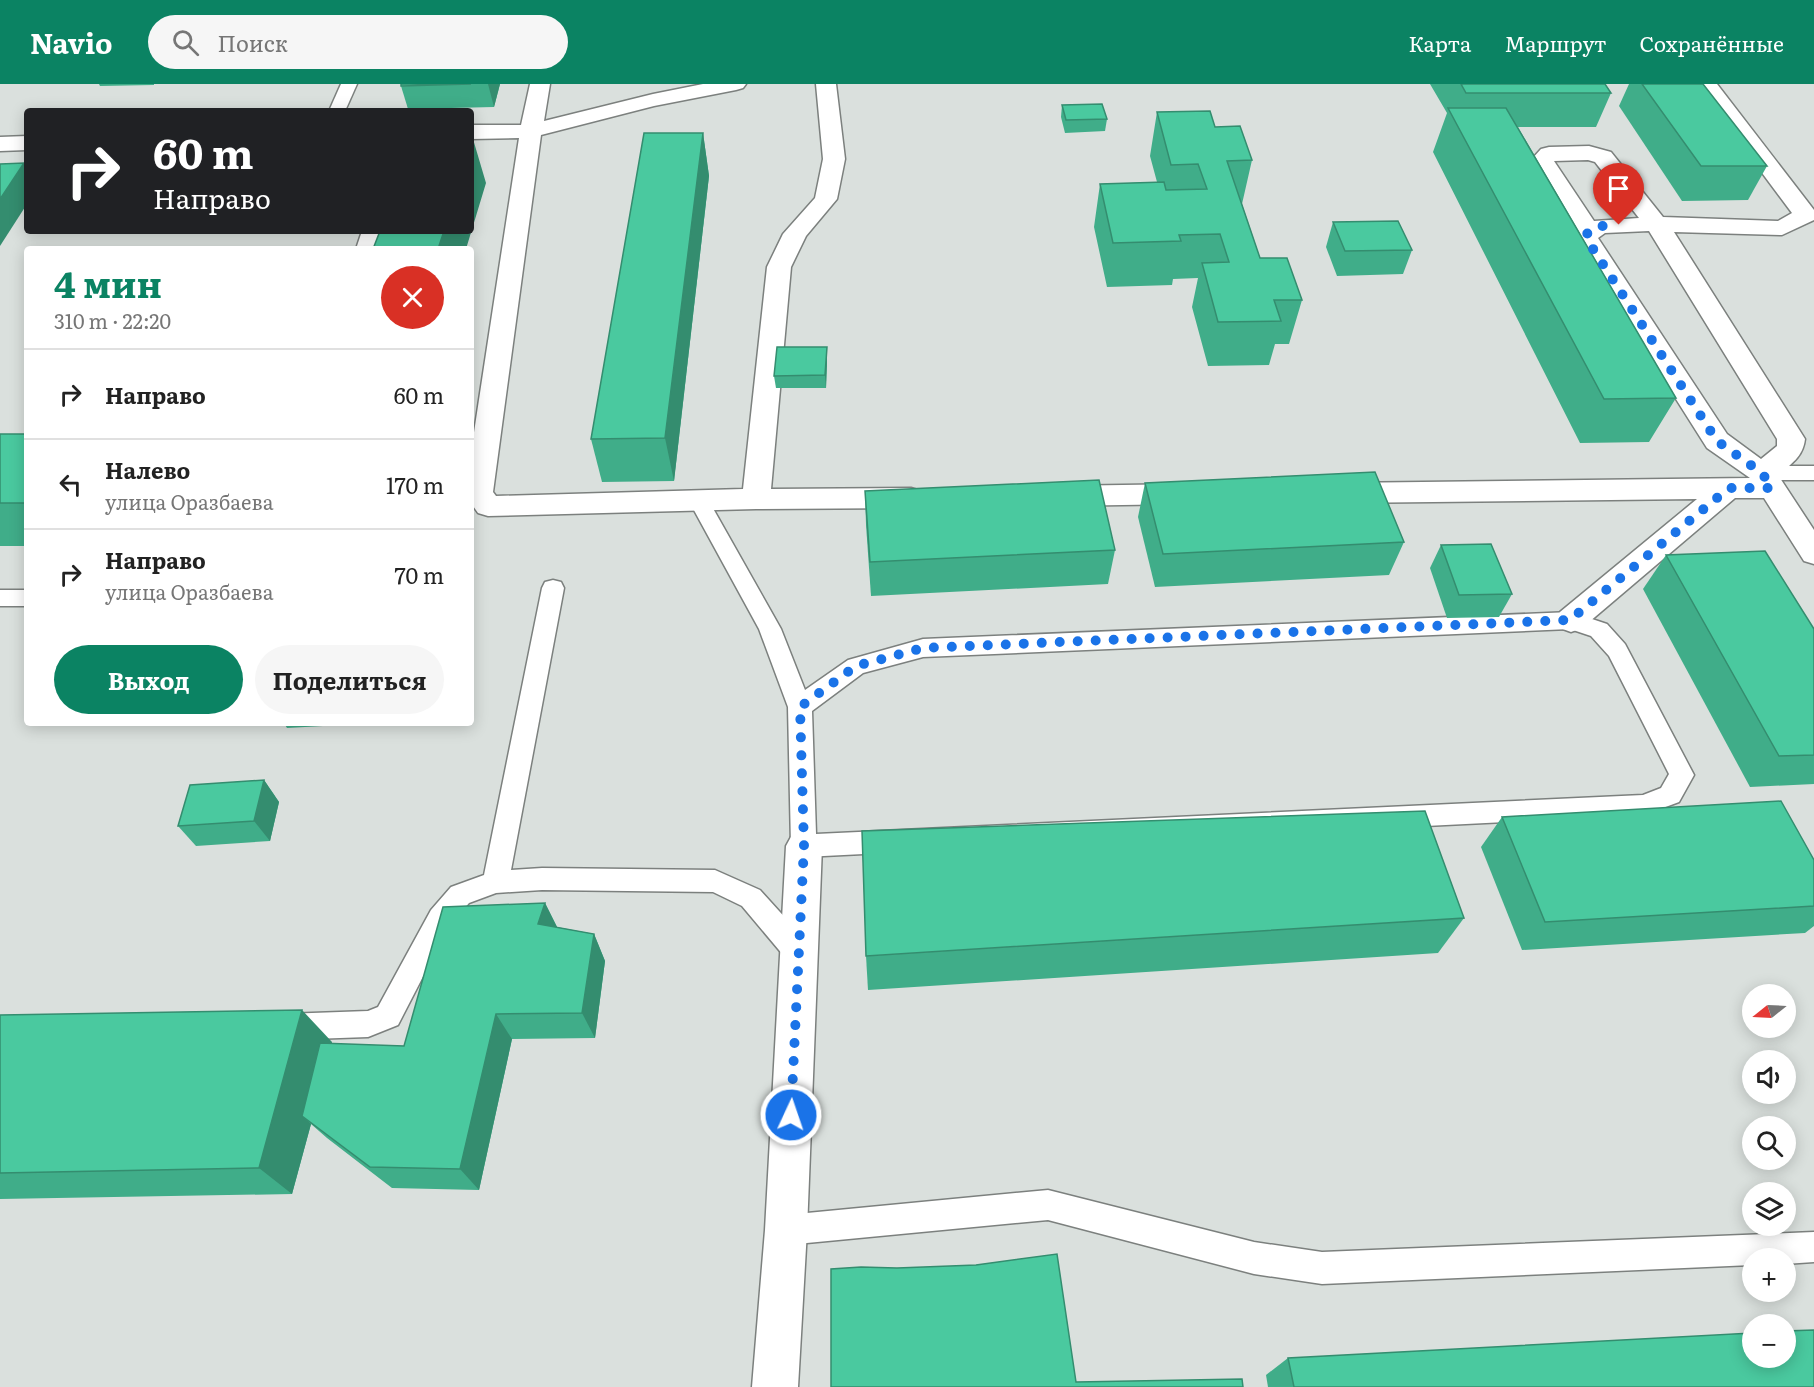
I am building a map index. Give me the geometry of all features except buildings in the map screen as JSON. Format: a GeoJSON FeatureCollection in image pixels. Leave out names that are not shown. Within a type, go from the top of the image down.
{"type":"FeatureCollection","features":[{"type":"Feature","properties":{"kind":"street"},"geometry":{"type":"LineString","coordinates":[[540,84],[531,131],[479,493],[488,506],[934,497]]}},
{"type":"Feature","properties":{"kind":"street"},"geometry":{"type":"LineString","coordinates":[[474,132],[531,131],[654,100],[736,84]]}},
{"type":"Feature","properties":{"kind":"street"},"geometry":{"type":"LineString","coordinates":[[756,499],[779,267],[795,234],[826,200],[834,159],[826,84]]}},
{"type":"Feature","properties":{"kind":"street"},"geometry":{"type":"LineString","coordinates":[[1706,84],[1806,215],[1782,228],[1654,224],[1595,228],[1586,238],[1717,441],[1767,480],[1814,553]]}},
{"type":"Feature","properties":{"kind":"street"},"geometry":{"type":"LineString","coordinates":[[0,144],[24,143]]}},
{"type":"Feature","properties":{"kind":"street"},"geometry":{"type":"LineString","coordinates":[[1314,493],[1729,488],[1767,480],[1790,450],[1791,439],[1667,238],[1603,157],[1589,153],[1549,154],[1542,160],[1595,228]]}},
{"type":"Feature","properties":{"kind":"street"},"geometry":{"type":"LineString","coordinates":[[1570,620],[1729,488]]}},
{"type":"Feature","properties":{"kind":"street"},"geometry":{"type":"LineString","coordinates":[[1029,496],[1219,494]]}},
{"type":"Feature","properties":{"kind":"street"},"geometry":{"type":"LineString","coordinates":[[776,1387],[786,1230],[804,846]]}},
{"type":"Feature","properties":{"kind":"lane"},"geometry":{"type":"LineString","coordinates":[[338,108],[349,84]]}},
{"type":"Feature","properties":{"kind":"lane"},"geometry":{"type":"LineString","coordinates":[[1767,480],[1814,473]]}},
{"type":"Feature","properties":{"kind":"lane"},"geometry":{"type":"LineString","coordinates":[[699,501],[770,629],[800,707],[804,846],[1644,805],[1670,795],[1682,774],[1617,650],[1599,630],[1570,620],[923,648],[856,666],[800,707]]}},
{"type":"Feature","properties":{"kind":"lane"},"geometry":{"type":"LineString","coordinates":[[496,882],[553,588]]}},
{"type":"Feature","properties":{"kind":"lane"},"geometry":{"type":"LineString","coordinates":[[0,598],[24,598]]}},
{"type":"Feature","properties":{"kind":"lane"},"geometry":{"type":"LineString","coordinates":[[261,1028],[368,1024],[388,1016],[440,918],[460,895],[496,882],[542,879],[715,881],[751,898],[799,953]]}},
{"type":"Feature","properties":{"kind":"lane"},"geometry":{"type":"LineString","coordinates":[[786,1230],[1047,1205],[1254,1258],[1322,1268],[1814,1247]]}},
{"type":"Feature","properties":{"kind":"route"},"geometry":{"type":"LineString","coordinates":[[791,1115],[804,846],[800,707],[856,666],[923,648],[1570,620],[1729,488],[1772,488],[1762,473],[1717,441],[1586,238],[1588,231],[1602,226],[1619,225]]}}]}
